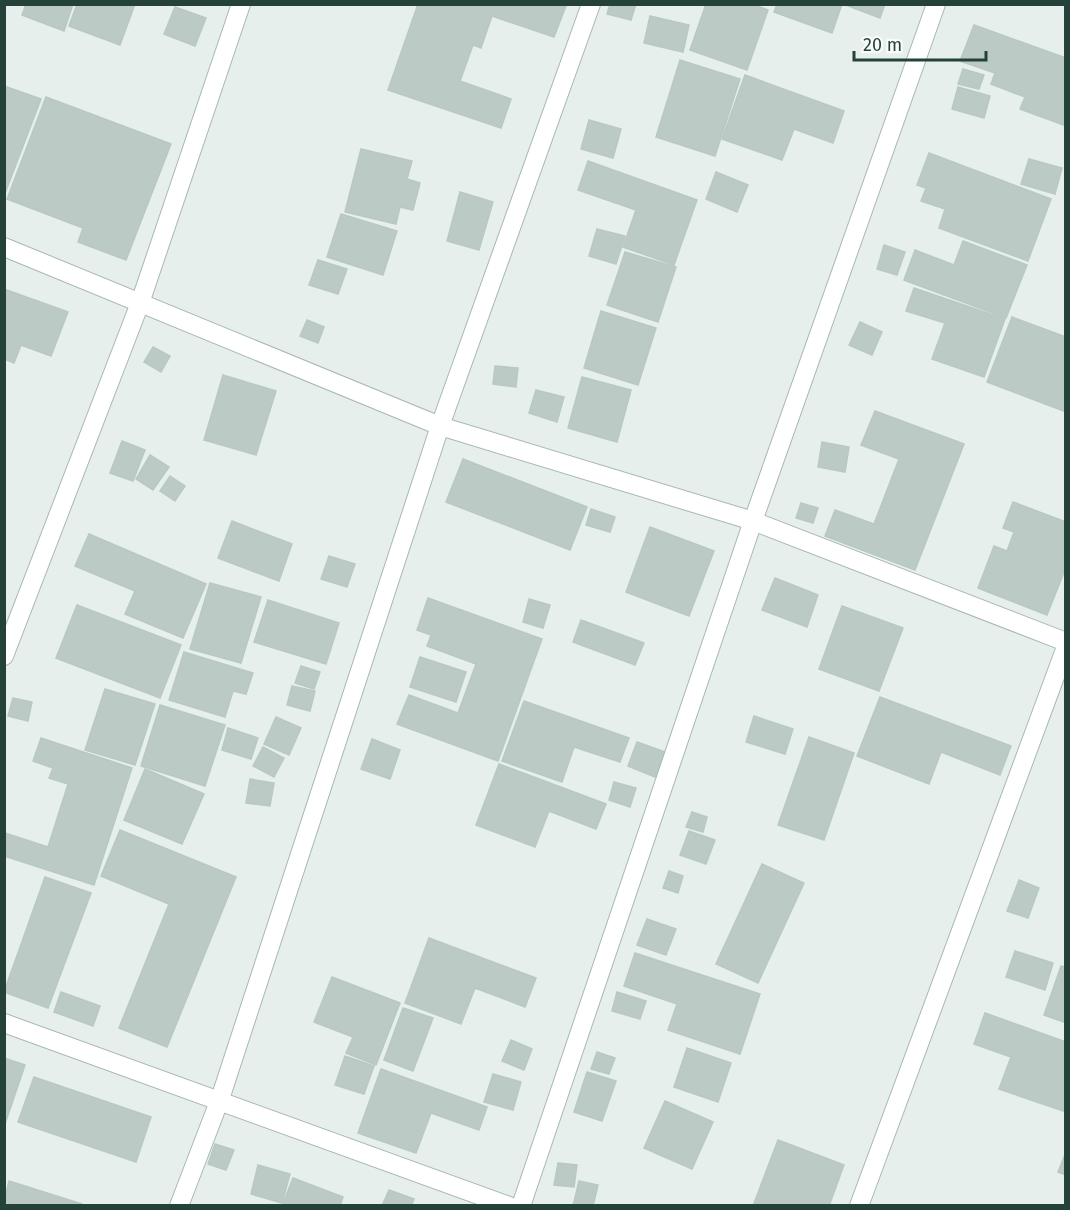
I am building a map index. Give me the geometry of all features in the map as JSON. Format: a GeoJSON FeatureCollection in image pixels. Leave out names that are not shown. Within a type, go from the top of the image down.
{"type":"FeatureCollection","features":[{"type":"Feature","properties":{"kind":"street"},"geometry":{"type":"LineString","coordinates":[[4,656],[140,303],[241,4]]}},
{"type":"Feature","properties":{"kind":"street"},"geometry":{"type":"LineString","coordinates":[[179,1206],[220,1099],[440,426],[591,4]]}},
{"type":"Feature","properties":{"kind":"street"},"geometry":{"type":"LineString","coordinates":[[521,1206],[753,521],[936,4]]}},
{"type":"Feature","properties":{"kind":"street"},"geometry":{"type":"LineString","coordinates":[[4,247],[440,426],[753,521],[1065,642]]}},
{"type":"Feature","properties":{"kind":"street"},"geometry":{"type":"LineString","coordinates":[[859,1206],[1065,647]]}},
{"type":"Feature","properties":{"kind":"street"},"geometry":{"type":"LineString","coordinates":[[4,1023],[220,1099],[508,1206]]}},
{"type":"Feature","properties":{"kind":"building"},"geometry":{"type":"Polygon","coordinates":[[[26,4],[73,4],[64,31],[22,15],[26,4]]]}},
{"type":"Feature","properties":{"kind":"building"},"geometry":{"type":"Polygon","coordinates":[[[77,4],[135,4],[120,45],[69,26],[77,4]]]}},
{"type":"Feature","properties":{"kind":"building"},"geometry":{"type":"Polygon","coordinates":[[[418,4],[566,6],[554,37],[492,16],[481,48],[473,45],[460,81],[511,99],[501,128],[388,90],[418,4]]]}},
{"type":"Feature","properties":{"kind":"building"},"geometry":{"type":"Polygon","coordinates":[[[610,4],[636,4],[631,20],[607,14],[610,4]]]}},
{"type":"Feature","properties":{"kind":"building"},"geometry":{"type":"Polygon","coordinates":[[[706,4],[752,4],[768,10],[747,70],[690,50],[706,4]]]}},
{"type":"Feature","properties":{"kind":"building"},"geometry":{"type":"Polygon","coordinates":[[[777,4],[842,4],[832,33],[774,12],[777,4]]]}},
{"type":"Feature","properties":{"kind":"building"},"geometry":{"type":"Polygon","coordinates":[[[843,4],[885,4],[880,18],[843,4]]]}},
{"type":"Feature","properties":{"kind":"building"},"geometry":{"type":"Polygon","coordinates":[[[175,7],[206,18],[195,46],[164,34],[175,7]]]}},
{"type":"Feature","properties":{"kind":"building"},"geometry":{"type":"Polygon","coordinates":[[[650,16],[689,25],[683,52],[644,43],[650,16]]]}},
{"type":"Feature","properties":{"kind":"building"},"geometry":{"type":"Polygon","coordinates":[[[974,25],[1066,58],[1066,126],[1020,109],[1025,97],[991,84],[995,73],[960,61],[974,25]]]}},
{"type":"Feature","properties":{"kind":"building"},"geometry":{"type":"Polygon","coordinates":[[[680,60],[740,79],[715,156],[656,137],[680,60]]]}},
{"type":"Feature","properties":{"kind":"building"},"geometry":{"type":"Polygon","coordinates":[[[963,69],[984,75],[979,89],[958,84],[963,69]]]}},
{"type":"Feature","properties":{"kind":"building"},"geometry":{"type":"Polygon","coordinates":[[[745,75],[844,111],[833,143],[794,129],[782,160],[722,139],[745,75]]]}},
{"type":"Feature","properties":{"kind":"building"},"geometry":{"type":"Polygon","coordinates":[[[4,86],[41,99],[4,196],[4,86]]]}},
{"type":"Feature","properties":{"kind":"building"},"geometry":{"type":"Polygon","coordinates":[[[958,87],[990,96],[984,118],[952,109],[958,87]]]}},
{"type":"Feature","properties":{"kind":"building"},"geometry":{"type":"Polygon","coordinates":[[[46,97],[171,144],[126,260],[78,242],[83,228],[7,199],[46,97]]]}},
{"type":"Feature","properties":{"kind":"building"},"geometry":{"type":"Polygon","coordinates":[[[589,120],[621,129],[613,158],[581,149],[589,120]]]}},
{"type":"Feature","properties":{"kind":"building"},"geometry":{"type":"Polygon","coordinates":[[[361,149],[412,161],[407,179],[420,183],[413,210],[400,207],[396,224],[345,212],[361,149]]]}},
{"type":"Feature","properties":{"kind":"building"},"geometry":{"type":"Polygon","coordinates":[[[929,153],[1051,199],[1028,261],[939,228],[945,209],[921,201],[926,188],[917,185],[929,153]]]}},
{"type":"Feature","properties":{"kind":"building"},"geometry":{"type":"Polygon","coordinates":[[[1029,159],[1062,168],[1055,194],[1021,184],[1029,159]]]}},
{"type":"Feature","properties":{"kind":"building"},"geometry":{"type":"Polygon","coordinates":[[[588,161],[697,200],[674,265],[623,247],[636,210],[578,190],[588,161]]]}},
{"type":"Feature","properties":{"kind":"building"},"geometry":{"type":"Polygon","coordinates":[[[716,172],[748,185],[737,212],[706,199],[716,172]]]}},
{"type":"Feature","properties":{"kind":"building"},"geometry":{"type":"Polygon","coordinates":[[[460,192],[493,202],[479,250],[447,241],[460,192]]]}},
{"type":"Feature","properties":{"kind":"building"},"geometry":{"type":"Polygon","coordinates":[[[341,214],[397,231],[383,275],[327,257],[341,214]]]}},
{"type":"Feature","properties":{"kind":"building"},"geometry":{"type":"Polygon","coordinates":[[[597,229],[625,236],[616,264],[589,256],[597,229]]]}},
{"type":"Feature","properties":{"kind":"building"},"geometry":{"type":"Polygon","coordinates":[[[963,241],[1027,265],[1006,318],[904,280],[915,250],[954,265],[963,241]]]}},
{"type":"Feature","properties":{"kind":"building"},"geometry":{"type":"Polygon","coordinates":[[[884,245],[905,252],[897,275],[877,269],[884,245]]]}},
{"type":"Feature","properties":{"kind":"building"},"geometry":{"type":"Polygon","coordinates":[[[625,252],[676,267],[658,322],[607,305],[625,252]]]}},
{"type":"Feature","properties":{"kind":"building"},"geometry":{"type":"Polygon","coordinates":[[[318,260],[347,269],[338,294],[309,285],[318,260]]]}},
{"type":"Feature","properties":{"kind":"building"},"geometry":{"type":"Polygon","coordinates":[[[914,288],[1005,319],[984,377],[932,359],[945,323],[906,311],[914,288]]]}},
{"type":"Feature","properties":{"kind":"building"},"geometry":{"type":"Polygon","coordinates":[[[4,289],[68,312],[51,356],[21,345],[14,363],[4,359],[4,289]]]}},
{"type":"Feature","properties":{"kind":"building"},"geometry":{"type":"Polygon","coordinates":[[[601,311],[656,328],[638,385],[584,368],[601,311]]]}},
{"type":"Feature","properties":{"kind":"building"},"geometry":{"type":"Polygon","coordinates":[[[1012,317],[1066,337],[1066,412],[987,382],[1012,317]]]}},
{"type":"Feature","properties":{"kind":"building"},"geometry":{"type":"Polygon","coordinates":[[[307,320],[324,327],[318,343],[300,336],[307,320]]]}},
{"type":"Feature","properties":{"kind":"building"},"geometry":{"type":"Polygon","coordinates":[[[860,322],[882,332],[872,355],[849,345],[860,322]]]}},
{"type":"Feature","properties":{"kind":"building"},"geometry":{"type":"Polygon","coordinates":[[[153,347],[170,356],[161,372],[144,362],[153,347]]]}},
{"type":"Feature","properties":{"kind":"building"},"geometry":{"type":"Polygon","coordinates":[[[495,366],[518,368],[516,387],[493,384],[495,366]]]}},
{"type":"Feature","properties":{"kind":"building"},"geometry":{"type":"Polygon","coordinates":[[[223,375],[276,391],[256,455],[204,440],[223,375]]]}},
{"type":"Feature","properties":{"kind":"building"},"geometry":{"type":"Polygon","coordinates":[[[582,377],[631,390],[617,442],[568,428],[582,377]]]}},
{"type":"Feature","properties":{"kind":"building"},"geometry":{"type":"Polygon","coordinates":[[[536,390],[564,397],[557,422],[529,413],[536,390]]]}},
{"type":"Feature","properties":{"kind":"building"},"geometry":{"type":"Polygon","coordinates":[[[875,411],[964,444],[915,570],[825,536],[835,510],[874,524],[899,459],[861,445],[875,411]]]}},
{"type":"Feature","properties":{"kind":"building"},"geometry":{"type":"Polygon","coordinates":[[[122,441],[145,450],[133,481],[110,473],[122,441]]]}},
{"type":"Feature","properties":{"kind":"building"},"geometry":{"type":"Polygon","coordinates":[[[822,442],[849,447],[845,472],[818,467],[822,442]]]}},
{"type":"Feature","properties":{"kind":"building"},"geometry":{"type":"Polygon","coordinates":[[[150,455],[169,467],[153,490],[136,479],[150,455]]]}},
{"type":"Feature","properties":{"kind":"building"},"geometry":{"type":"Polygon","coordinates":[[[463,459],[587,507],[570,550],[446,502],[463,459]]]}},
{"type":"Feature","properties":{"kind":"building"},"geometry":{"type":"Polygon","coordinates":[[[170,476],[185,486],[175,501],[160,491],[170,476]]]}},
{"type":"Feature","properties":{"kind":"building"},"geometry":{"type":"Polygon","coordinates":[[[1013,502],[1066,522],[1066,567],[1047,615],[978,588],[994,546],[1007,551],[1014,532],[1003,528],[1013,502]]]}},
{"type":"Feature","properties":{"kind":"building"},"geometry":{"type":"Polygon","coordinates":[[[801,503],[818,508],[813,523],[796,518],[801,503]]]}},
{"type":"Feature","properties":{"kind":"building"},"geometry":{"type":"Polygon","coordinates":[[[591,509],[615,517],[610,532],[586,525],[591,509]]]}},
{"type":"Feature","properties":{"kind":"building"},"geometry":{"type":"Polygon","coordinates":[[[232,521],[292,544],[279,581],[218,558],[232,521]]]}},
{"type":"Feature","properties":{"kind":"building"},"geometry":{"type":"Polygon","coordinates":[[[650,527],[714,551],[689,616],[626,592],[650,527]]]}},
{"type":"Feature","properties":{"kind":"building"},"geometry":{"type":"Polygon","coordinates":[[[89,534],[206,584],[183,638],[125,614],[135,591],[75,566],[89,534]]]}},
{"type":"Feature","properties":{"kind":"building"},"geometry":{"type":"Polygon","coordinates":[[[329,556],[355,564],[347,587],[321,579],[329,556]]]}},
{"type":"Feature","properties":{"kind":"building"},"geometry":{"type":"Polygon","coordinates":[[[775,578],[818,595],[807,627],[762,610],[775,578]]]}},
{"type":"Feature","properties":{"kind":"building"},"geometry":{"type":"Polygon","coordinates":[[[210,583],[261,597],[241,663],[190,649],[210,583]]]}},
{"type":"Feature","properties":{"kind":"building"},"geometry":{"type":"Polygon","coordinates":[[[428,598],[542,639],[498,761],[397,724],[409,695],[458,713],[476,664],[427,646],[431,635],[417,630],[428,598]]]}},
{"type":"Feature","properties":{"kind":"building"},"geometry":{"type":"Polygon","coordinates":[[[529,599],[550,605],[543,628],[523,622],[529,599]]]}},
{"type":"Feature","properties":{"kind":"building"},"geometry":{"type":"Polygon","coordinates":[[[268,600],[339,623],[326,664],[254,642],[268,600]]]}},
{"type":"Feature","properties":{"kind":"building"},"geometry":{"type":"Polygon","coordinates":[[[77,605],[181,645],[160,698],[56,658],[77,605]]]}},
{"type":"Feature","properties":{"kind":"building"},"geometry":{"type":"Polygon","coordinates":[[[842,606],[903,628],[879,691],[819,669],[842,606]]]}},
{"type":"Feature","properties":{"kind":"building"},"geometry":{"type":"Polygon","coordinates":[[[581,620],[644,643],[635,665],[573,642],[581,620]]]}},
{"type":"Feature","properties":{"kind":"building"},"geometry":{"type":"Polygon","coordinates":[[[184,652],[253,673],[246,694],[233,691],[225,717],[169,700],[184,652]]]}},
{"type":"Feature","properties":{"kind":"building"},"geometry":{"type":"Polygon","coordinates":[[[420,657],[466,672],[456,702],[410,687],[420,657]]]}},
{"type":"Feature","properties":{"kind":"building"},"geometry":{"type":"Polygon","coordinates":[[[301,666],[320,672],[314,689],[295,683],[301,666]]]}},
{"type":"Feature","properties":{"kind":"building"},"geometry":{"type":"Polygon","coordinates":[[[292,686],[315,691],[310,711],[287,705],[292,686]]]}},
{"type":"Feature","properties":{"kind":"building"},"geometry":{"type":"Polygon","coordinates":[[[105,689],[155,704],[135,765],[85,750],[105,689]]]}},
{"type":"Feature","properties":{"kind":"building"},"geometry":{"type":"Polygon","coordinates":[[[880,697],[1011,746],[1000,775],[941,752],[929,784],[857,756],[880,697]]]}},
{"type":"Feature","properties":{"kind":"building"},"geometry":{"type":"Polygon","coordinates":[[[13,698],[32,702],[28,721],[8,716],[13,698]]]}},
{"type":"Feature","properties":{"kind":"building"},"geometry":{"type":"Polygon","coordinates":[[[524,701],[629,738],[620,762],[574,747],[562,782],[502,761],[524,701]]]}},
{"type":"Feature","properties":{"kind":"building"},"geometry":{"type":"Polygon","coordinates":[[[160,705],[225,725],[205,786],[141,766],[160,705]]]}},
{"type":"Feature","properties":{"kind":"building"},"geometry":{"type":"Polygon","coordinates":[[[754,716],[793,729],[785,754],[746,742],[754,716]]]}},
{"type":"Feature","properties":{"kind":"building"},"geometry":{"type":"Polygon","coordinates":[[[276,717],[301,728],[289,755],[264,744],[276,717]]]}},
{"type":"Feature","properties":{"kind":"building"},"geometry":{"type":"Polygon","coordinates":[[[228,728],[258,738],[251,759],[222,750],[228,728]]]}},
{"type":"Feature","properties":{"kind":"building"},"geometry":{"type":"Polygon","coordinates":[[[809,737],[854,753],[824,840],[778,825],[809,737]]]}},
{"type":"Feature","properties":{"kind":"building"},"geometry":{"type":"Polygon","coordinates":[[[41,738],[132,768],[94,885],[4,856],[5,833],[48,847],[68,784],[49,778],[53,768],[33,761],[41,738]]]}},
{"type":"Feature","properties":{"kind":"building"},"geometry":{"type":"Polygon","coordinates":[[[372,739],[400,750],[390,779],[361,769],[372,739]]]}},
{"type":"Feature","properties":{"kind":"building"},"geometry":{"type":"Polygon","coordinates":[[[637,742],[665,752],[655,777],[628,766],[637,742]]]}},
{"type":"Feature","properties":{"kind":"building"},"geometry":{"type":"Polygon","coordinates":[[[263,747],[284,758],[274,777],[253,766],[263,747]]]}},
{"type":"Feature","properties":{"kind":"building"},"geometry":{"type":"Polygon","coordinates":[[[499,764],[606,804],[596,829],[549,811],[535,847],[476,825],[499,764]]]}},
{"type":"Feature","properties":{"kind":"building"},"geometry":{"type":"Polygon","coordinates":[[[145,769],[204,794],[182,844],[124,820],[145,769]]]}},
{"type":"Feature","properties":{"kind":"building"},"geometry":{"type":"Polygon","coordinates":[[[250,779],[274,783],[270,806],[246,803],[250,779]]]}},
{"type":"Feature","properties":{"kind":"building"},"geometry":{"type":"Polygon","coordinates":[[[614,782],[636,788],[630,807],[609,800],[614,782]]]}},
{"type":"Feature","properties":{"kind":"building"},"geometry":{"type":"Polygon","coordinates":[[[692,812],[707,817],[703,832],[686,827],[692,812]]]}},
{"type":"Feature","properties":{"kind":"building"},"geometry":{"type":"Polygon","coordinates":[[[120,830],[236,877],[167,1047],[119,1028],[169,904],[101,876],[120,830]]]}},
{"type":"Feature","properties":{"kind":"building"},"geometry":{"type":"Polygon","coordinates":[[[689,831],[715,840],[706,864],[680,855],[689,831]]]}},
{"type":"Feature","properties":{"kind":"building"},"geometry":{"type":"Polygon","coordinates":[[[762,864],[804,883],[758,983],[716,964],[762,864]]]}},
{"type":"Feature","properties":{"kind":"building"},"geometry":{"type":"Polygon","coordinates":[[[669,871],[683,876],[678,893],[663,888],[669,871]]]}},
{"type":"Feature","properties":{"kind":"building"},"geometry":{"type":"Polygon","coordinates":[[[45,877],[91,893],[48,1008],[4,992],[45,877]]]}},
{"type":"Feature","properties":{"kind":"building"},"geometry":{"type":"Polygon","coordinates":[[[1019,880],[1039,888],[1028,918],[1007,911],[1019,880]]]}},
{"type":"Feature","properties":{"kind":"building"},"geometry":{"type":"Polygon","coordinates":[[[647,919],[676,929],[666,955],[637,945],[647,919]]]}},
{"type":"Feature","properties":{"kind":"building"},"geometry":{"type":"Polygon","coordinates":[[[429,938],[536,978],[525,1007],[475,988],[461,1024],[405,1003],[429,938]]]}},
{"type":"Feature","properties":{"kind":"building"},"geometry":{"type":"Polygon","coordinates":[[[1015,951],[1053,963],[1045,990],[1006,977],[1015,951]]]}},
{"type":"Feature","properties":{"kind":"building"},"geometry":{"type":"Polygon","coordinates":[[[635,953],[760,994],[740,1054],[668,1030],[677,1004],[624,986],[635,953]]]}},
{"type":"Feature","properties":{"kind":"building"},"geometry":{"type":"Polygon","coordinates":[[[1061,966],[1066,967],[1066,1023],[1044,1015],[1061,966]]]}},
{"type":"Feature","properties":{"kind":"building"},"geometry":{"type":"Polygon","coordinates":[[[332,977],[400,1003],[376,1065],[346,1053],[353,1037],[314,1022],[332,977]]]}},
{"type":"Feature","properties":{"kind":"building"},"geometry":{"type":"Polygon","coordinates":[[[61,992],[100,1006],[93,1026],[54,1012],[61,992]]]}},
{"type":"Feature","properties":{"kind":"building"},"geometry":{"type":"Polygon","coordinates":[[[617,992],[646,1001],[640,1019],[612,1011],[617,992]]]}},
{"type":"Feature","properties":{"kind":"building"},"geometry":{"type":"Polygon","coordinates":[[[403,1008],[433,1018],[413,1071],[384,1060],[403,1008]]]}},
{"type":"Feature","properties":{"kind":"building"},"geometry":{"type":"Polygon","coordinates":[[[985,1013],[1066,1042],[1066,1112],[999,1089],[1011,1057],[974,1044],[985,1013]]]}},
{"type":"Feature","properties":{"kind":"building"},"geometry":{"type":"Polygon","coordinates":[[[511,1040],[532,1049],[524,1070],[502,1061],[511,1040]]]}},
{"type":"Feature","properties":{"kind":"building"},"geometry":{"type":"Polygon","coordinates":[[[687,1048],[731,1063],[718,1102],[674,1087],[687,1048]]]}},
{"type":"Feature","properties":{"kind":"building"},"geometry":{"type":"Polygon","coordinates":[[[597,1052],[615,1058],[609,1074],[591,1069],[597,1052]]]}},
{"type":"Feature","properties":{"kind":"building"},"geometry":{"type":"Polygon","coordinates":[[[345,1056],[374,1066],[364,1094],[335,1085],[345,1056]]]}},
{"type":"Feature","properties":{"kind":"building"},"geometry":{"type":"Polygon","coordinates":[[[4,1058],[25,1065],[4,1127],[4,1058]]]}},
{"type":"Feature","properties":{"kind":"building"},"geometry":{"type":"Polygon","coordinates":[[[381,1069],[487,1107],[479,1130],[431,1113],[416,1153],[358,1133],[381,1069]]]}},
{"type":"Feature","properties":{"kind":"building"},"geometry":{"type":"Polygon","coordinates":[[[587,1072],[616,1081],[602,1121],[574,1112],[587,1072]]]}},
{"type":"Feature","properties":{"kind":"building"},"geometry":{"type":"Polygon","coordinates":[[[493,1074],[521,1082],[513,1110],[484,1102],[493,1074]]]}},
{"type":"Feature","properties":{"kind":"building"},"geometry":{"type":"Polygon","coordinates":[[[34,1077],[151,1117],[136,1162],[18,1122],[34,1077]]]}},
{"type":"Feature","properties":{"kind":"building"},"geometry":{"type":"Polygon","coordinates":[[[665,1101],[713,1122],[692,1169],[644,1148],[665,1101]]]}},
{"type":"Feature","properties":{"kind":"building"},"geometry":{"type":"Polygon","coordinates":[[[778,1140],[844,1165],[829,1206],[753,1206],[778,1140]]]}},
{"type":"Feature","properties":{"kind":"building"},"geometry":{"type":"Polygon","coordinates":[[[215,1144],[234,1150],[226,1170],[208,1164],[215,1144]]]}},
{"type":"Feature","properties":{"kind":"building"},"geometry":{"type":"Polygon","coordinates":[[[1066,1152],[1066,1175],[1058,1172],[1066,1152]]]}},
{"type":"Feature","properties":{"kind":"building"},"geometry":{"type":"Polygon","coordinates":[[[558,1163],[577,1165],[574,1187],[554,1185],[558,1163]]]}},
{"type":"Feature","properties":{"kind":"building"},"geometry":{"type":"Polygon","coordinates":[[[258,1165],[290,1174],[282,1203],[251,1194],[258,1165]]]}},
{"type":"Feature","properties":{"kind":"building"},"geometry":{"type":"Polygon","coordinates":[[[293,1178],[343,1197],[340,1206],[282,1206],[293,1178]]]}},
{"type":"Feature","properties":{"kind":"building"},"geometry":{"type":"Polygon","coordinates":[[[9,1181],[82,1204],[17,1206],[4,1202],[9,1181]]]}},
{"type":"Feature","properties":{"kind":"building"},"geometry":{"type":"Polygon","coordinates":[[[579,1181],[598,1185],[593,1206],[573,1206],[579,1181]]]}},
{"type":"Feature","properties":{"kind":"building"},"geometry":{"type":"Polygon","coordinates":[[[389,1190],[414,1199],[411,1206],[382,1206],[389,1190]]]}}]}
